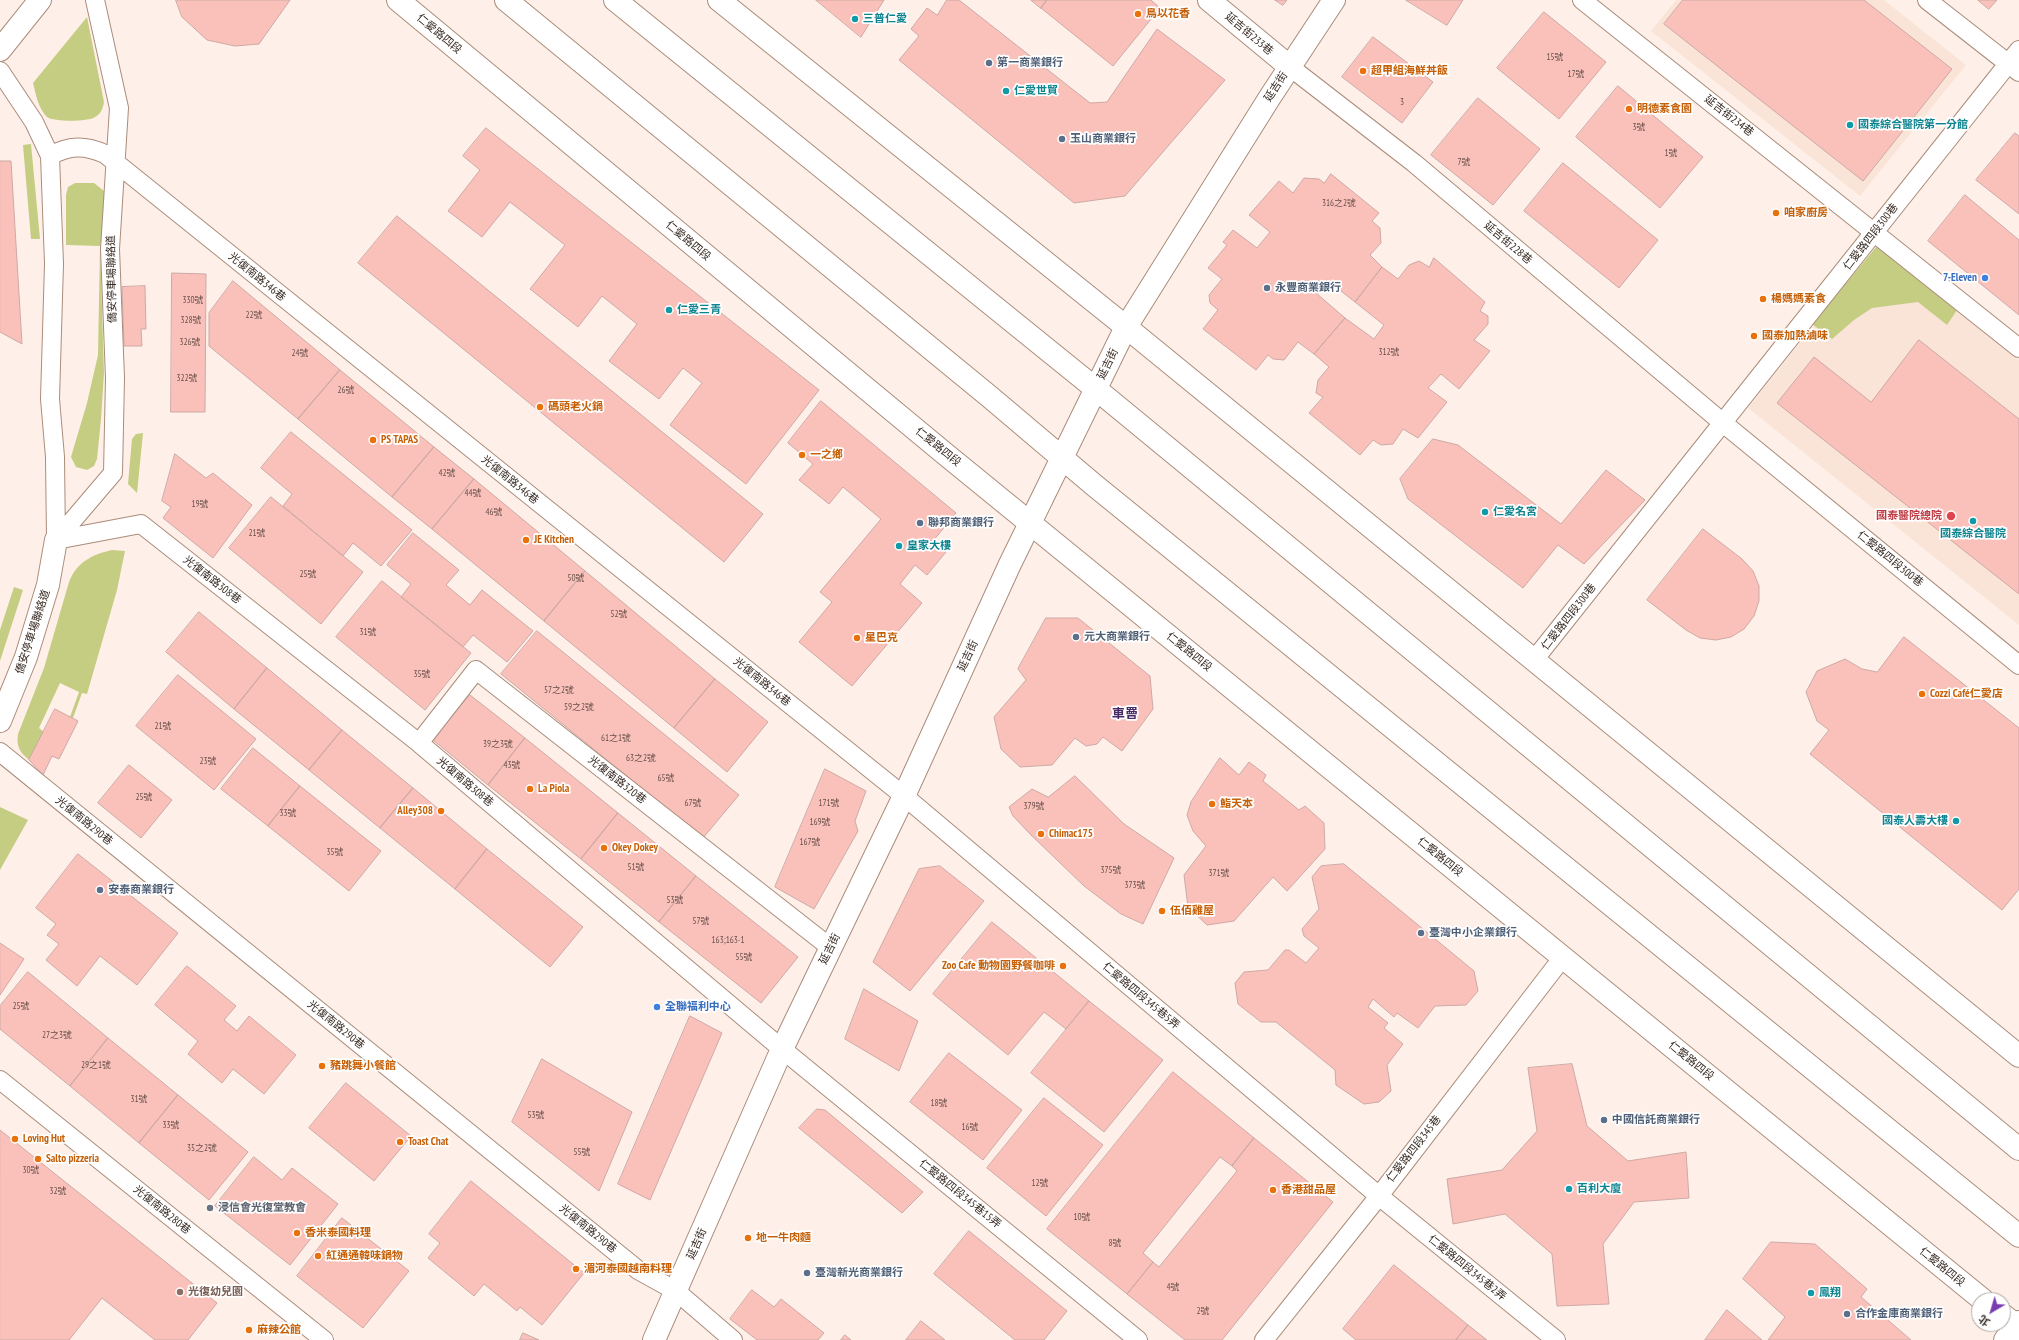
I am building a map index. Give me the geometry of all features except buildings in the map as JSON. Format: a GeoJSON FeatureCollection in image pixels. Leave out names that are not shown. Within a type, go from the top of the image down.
{"type":"FeatureCollection","features":[{"type":"Feature","properties":{"kind":"main road"},"geometry":{"type":"LineString","coordinates":[[0,50],[40,0]]}},
{"type":"Feature","properties":{"kind":"main road","name":"仁愛路四段"},"geometry":{"type":"LineString","coordinates":[[398,0],[1030,523],[1973,1292]]}},
{"type":"Feature","properties":{"kind":"main road"},"geometry":{"type":"LineString","coordinates":[[506,0],[1062,458],[2019,1236]]}},
{"type":"Feature","properties":{"kind":"main road"},"geometry":{"type":"LineString","coordinates":[[615,0],[1096,389],[2019,1149]]}},
{"type":"Feature","properties":{"kind":"main road"},"geometry":{"type":"LineString","coordinates":[[719,0],[1126,327],[2019,1056]]}},
{"type":"Feature","properties":{"kind":"main road","name":"延吉街233巷"},"geometry":{"type":"LineString","coordinates":[[1209,0],[1290,67]]}},
{"type":"Feature","properties":{"kind":"main road","name":"延吉街"},"geometry":{"type":"LineString","coordinates":[[654,1340],[782,1049],[904,796],[1030,523],[1126,327],[1334,0]]}},
{"type":"Feature","properties":{"kind":"main road","name":"僑安停車場聯絡道"},"geometry":{"type":"LineString","coordinates":[[0,721],[26,657],[48,585],[56,540]]}},
{"type":"Feature","properties":{"kind":"lane","name":"僑安停車場聯絡道"},"geometry":{"type":"LineString","coordinates":[[56,540],[113,473],[115,378],[110,249],[119,108],[95,0]]}},
{"type":"Feature","properties":{"kind":"lane","name":"延吉街234巷"},"geometry":{"type":"LineString","coordinates":[[1582,0],[2019,348]]}},
{"type":"Feature","properties":{"kind":"lane"},"geometry":{"type":"LineString","coordinates":[[1927,0],[2015,62]]}},
{"type":"Feature","properties":{"kind":"lane","name":"仁愛路四段300巷"},"geometry":{"type":"LineString","coordinates":[[1534,660],[1875,232],[2015,62]]}},
{"type":"Feature","properties":{"kind":"lane","name":"延吉街228巷"},"geometry":{"type":"LineString","coordinates":[[1290,67],[1414,163],[1723,423]]}},
{"type":"Feature","properties":{"kind":"lane","name":"僑安停車場聯絡道"},"geometry":{"type":"LineString","coordinates":[[0,71],[34,122],[50,156],[54,264],[50,399],[55,457],[56,540]]}},
{"type":"Feature","properties":{"kind":"lane","name":"光復南路346巷"},"geometry":{"type":"LineString","coordinates":[[50,156],[67,148],[80,146],[93,148],[105,154],[904,796]]}},
{"type":"Feature","properties":{"kind":"lane","name":"仁愛路四段300巷"},"geometry":{"type":"LineString","coordinates":[[1723,423],[2019,665]]}},
{"type":"Feature","properties":{"kind":"lane","name":"光復南路308巷"},"geometry":{"type":"LineString","coordinates":[[56,540],[141,524],[419,743],[782,1049]]}},
{"type":"Feature","properties":{"kind":"lane","name":"光復南路320巷"},"geometry":{"type":"LineString","coordinates":[[419,743],[476,670],[831,948]]}},
{"type":"Feature","properties":{"kind":"lane","name":"光復南路290巷"},"geometry":{"type":"LineString","coordinates":[[0,752],[638,1270],[676,1291],[733,1340]]}},
{"type":"Feature","properties":{"kind":"lane","name":"仁愛路四段345巷5弄"},"geometry":{"type":"LineString","coordinates":[[904,796],[1379,1196]]}},
{"type":"Feature","properties":{"kind":"lane","name":"仁愛路四段345巷"},"geometry":{"type":"LineString","coordinates":[[1264,1340],[1379,1196],[1563,957]]}},
{"type":"Feature","properties":{"kind":"lane","name":"仁愛路四段345巷15弄"},"geometry":{"type":"LineString","coordinates":[[782,1049],[1138,1340]]}},
{"type":"Feature","properties":{"kind":"lane","name":"光復南路280巷"},"geometry":{"type":"LineString","coordinates":[[0,1080],[324,1340]]}},
{"type":"Feature","properties":{"kind":"lane","name":"仁愛路四段345巷2弄"},"geometry":{"type":"LineString","coordinates":[[1379,1196],[1556,1340]]}},
{"type":"Feature","properties":{"kind":"shaded area","name":"國泰綜合醫院第一分館"},"geometry":{"type":"Polygon","coordinates":[[[1676,0],[1884,0],[1966,65],[1860,196],[1651,31],[1676,0]]]}},
{"type":"Feature","properties":{"kind":"shaded area","name":"國泰醫院總院"},"geometry":{"type":"Polygon","coordinates":[[[1877,246],[2019,360],[2019,625],[1748,408],[1877,246]]]}},
{"type":"Feature","properties":{"kind":"green space"},"geometry":{"type":"Polygon","coordinates":[[[87,17],[104,102],[102,109],[97,116],[86,120],[63,121],[51,119],[41,110],[33,83],[87,17]]]}},
{"type":"Feature","properties":{"kind":"green space"},"geometry":{"type":"Polygon","coordinates":[[[31,144],[40,239],[31,239],[23,145],[31,144]]]}},
{"type":"Feature","properties":{"kind":"green space"},"geometry":{"type":"Polygon","coordinates":[[[75,183],[94,183],[104,191],[103,235],[100,245],[104,373],[97,459],[94,466],[87,470],[76,467],[71,457],[87,403],[98,355],[100,246],[66,245],[66,195],[68,187],[75,183]]]}},
{"type":"Feature","properties":{"kind":"green space"},"geometry":{"type":"Polygon","coordinates":[[[1877,246],[1957,310],[1947,325],[1918,302],[1872,308],[1854,320],[1832,339],[1812,324],[1877,246]]]}},
{"type":"Feature","properties":{"kind":"green space"},"geometry":{"type":"Polygon","coordinates":[[[143,433],[137,493],[128,484],[132,439],[136,434],[143,433]]]}},
{"type":"Feature","properties":{"kind":"green space"},"geometry":{"type":"Polygon","coordinates":[[[112,550],[125,551],[117,590],[87,694],[82,693],[73,718],[70,717],[79,692],[60,683],[39,728],[44,732],[29,760],[19,749],[18,734],[44,668],[69,582],[76,569],[86,560],[98,554],[112,550]]]}},
{"type":"Feature","properties":{"kind":"green space"},"geometry":{"type":"Polygon","coordinates":[[[14,587],[23,590],[0,661],[0,630],[14,587]]]}},
{"type":"Feature","properties":{"kind":"green space"},"geometry":{"type":"Polygon","coordinates":[[[0,807],[28,820],[0,870],[0,807]]]}},
{"type":"Feature","properties":{"kind":"place","name":"鳥以花香"},"geometry":{"type":"Point","coordinates":[1138,14]}},
{"type":"Feature","properties":{"kind":"place","name":"三普仁愛"},"geometry":{"type":"Point","coordinates":[855,19]}},
{"type":"Feature","properties":{"kind":"place","name":"第一商業銀行"},"geometry":{"type":"Point","coordinates":[989,63]}},
{"type":"Feature","properties":{"kind":"place","name":"超甲組海鮮丼飯"},"geometry":{"type":"Point","coordinates":[1363,71]}},
{"type":"Feature","properties":{"kind":"place","name":"仁愛世貿"},"geometry":{"type":"Point","coordinates":[1006,91]}},
{"type":"Feature","properties":{"kind":"place","name":"明德素食園"},"geometry":{"type":"Point","coordinates":[1629,109]}},
{"type":"Feature","properties":{"kind":"place","name":"國泰綜合醫院第一分館"},"geometry":{"type":"Point","coordinates":[1850,125]}},
{"type":"Feature","properties":{"kind":"place","name":"玉山商業銀行"},"geometry":{"type":"Point","coordinates":[1062,139]}},
{"type":"Feature","properties":{"kind":"place","name":"咱家廚房"},"geometry":{"type":"Point","coordinates":[1776,213]}},
{"type":"Feature","properties":{"kind":"place","name":"7-Eleven"},"geometry":{"type":"Point","coordinates":[1985,278]}},
{"type":"Feature","properties":{"kind":"place","name":"永豐商業銀行"},"geometry":{"type":"Point","coordinates":[1267,288]}},
{"type":"Feature","properties":{"kind":"place","name":"楊媽媽素食"},"geometry":{"type":"Point","coordinates":[1763,299]}},
{"type":"Feature","properties":{"kind":"place","name":"仁愛三青"},"geometry":{"type":"Point","coordinates":[669,310]}},
{"type":"Feature","properties":{"kind":"place","name":"國泰加熱滷味"},"geometry":{"type":"Point","coordinates":[1754,336]}},
{"type":"Feature","properties":{"kind":"place","name":"碼頭老火鍋"},"geometry":{"type":"Point","coordinates":[540,407]}},
{"type":"Feature","properties":{"kind":"place","name":"PS TAPAS"},"geometry":{"type":"Point","coordinates":[373,440]}},
{"type":"Feature","properties":{"kind":"place","name":"一之鄉"},"geometry":{"type":"Point","coordinates":[802,455]}},
{"type":"Feature","properties":{"kind":"place","name":"仁愛名宮"},"geometry":{"type":"Point","coordinates":[1485,512]}},
{"type":"Feature","properties":{"kind":"place","name":"國泰醫院總院"},"geometry":{"type":"Point","coordinates":[1951,516]}},
{"type":"Feature","properties":{"kind":"place","name":"國泰綜合醫院"},"geometry":{"type":"Point","coordinates":[1973,521]}},
{"type":"Feature","properties":{"kind":"place","name":"聯邦商業銀行"},"geometry":{"type":"Point","coordinates":[920,523]}},
{"type":"Feature","properties":{"kind":"place","name":"JE Kitchen"},"geometry":{"type":"Point","coordinates":[526,540]}},
{"type":"Feature","properties":{"kind":"place","name":"皇家大樓"},"geometry":{"type":"Point","coordinates":[899,546]}},
{"type":"Feature","properties":{"kind":"place","name":"元大商業銀行"},"geometry":{"type":"Point","coordinates":[1076,637]}},
{"type":"Feature","properties":{"kind":"place","name":"星巴克"},"geometry":{"type":"Point","coordinates":[857,638]}},
{"type":"Feature","properties":{"kind":"place","name":"Cozzi Café仁愛店"},"geometry":{"type":"Point","coordinates":[1922,694]}},
{"type":"Feature","properties":{"kind":"place","name":"La Piola"},"geometry":{"type":"Point","coordinates":[530,789]}},
{"type":"Feature","properties":{"kind":"place","name":"鮨天本"},"geometry":{"type":"Point","coordinates":[1212,804]}},
{"type":"Feature","properties":{"kind":"place","name":"Alley308"},"geometry":{"type":"Point","coordinates":[441,811]}},
{"type":"Feature","properties":{"kind":"place","name":"國泰人壽大樓"},"geometry":{"type":"Point","coordinates":[1956,821]}},
{"type":"Feature","properties":{"kind":"place","name":"Chimac175"},"geometry":{"type":"Point","coordinates":[1041,834]}},
{"type":"Feature","properties":{"kind":"place","name":"Okey Dokey"},"geometry":{"type":"Point","coordinates":[604,848]}},
{"type":"Feature","properties":{"kind":"place","name":"安泰商業銀行"},"geometry":{"type":"Point","coordinates":[100,890]}},
{"type":"Feature","properties":{"kind":"place","name":"伍佰雞屋"},"geometry":{"type":"Point","coordinates":[1162,911]}},
{"type":"Feature","properties":{"kind":"place","name":"臺灣中小企業銀行"},"geometry":{"type":"Point","coordinates":[1421,933]}},
{"type":"Feature","properties":{"kind":"place","name":"Zoo Cafe 動物園野餐咖啡"},"geometry":{"type":"Point","coordinates":[1063,966]}},
{"type":"Feature","properties":{"kind":"place","name":"全聯福利中心"},"geometry":{"type":"Point","coordinates":[657,1007]}},
{"type":"Feature","properties":{"kind":"place","name":"豬跳舞小餐館"},"geometry":{"type":"Point","coordinates":[322,1066]}},
{"type":"Feature","properties":{"kind":"place","name":"中國信託商業銀行"},"geometry":{"type":"Point","coordinates":[1604,1120]}},
{"type":"Feature","properties":{"kind":"place","name":"Loving Hut"},"geometry":{"type":"Point","coordinates":[15,1139]}},
{"type":"Feature","properties":{"kind":"place","name":"Toast Chat"},"geometry":{"type":"Point","coordinates":[400,1142]}},
{"type":"Feature","properties":{"kind":"place","name":"Salto pizzeria"},"geometry":{"type":"Point","coordinates":[38,1159]}},
{"type":"Feature","properties":{"kind":"place","name":"百利大廈"},"geometry":{"type":"Point","coordinates":[1569,1189]}},
{"type":"Feature","properties":{"kind":"place","name":"香港甜品屋"},"geometry":{"type":"Point","coordinates":[1273,1190]}},
{"type":"Feature","properties":{"kind":"place","name":"浸信會光復堂教會"},"geometry":{"type":"Point","coordinates":[210,1208]}},
{"type":"Feature","properties":{"kind":"place","name":"香米泰國料理"},"geometry":{"type":"Point","coordinates":[297,1233]}},
{"type":"Feature","properties":{"kind":"place","name":"地一牛肉麵"},"geometry":{"type":"Point","coordinates":[748,1238]}},
{"type":"Feature","properties":{"kind":"place","name":"紅通通韓味鍋物"},"geometry":{"type":"Point","coordinates":[318,1256]}},
{"type":"Feature","properties":{"kind":"place","name":"湄河泰國越南料理"},"geometry":{"type":"Point","coordinates":[576,1269]}},
{"type":"Feature","properties":{"kind":"place","name":"臺灣新光商業銀行"},"geometry":{"type":"Point","coordinates":[807,1273]}},
{"type":"Feature","properties":{"kind":"place","name":"光復幼兒園"},"geometry":{"type":"Point","coordinates":[180,1292]}},
{"type":"Feature","properties":{"kind":"place","name":"鳳翔"},"geometry":{"type":"Point","coordinates":[1811,1293]}},
{"type":"Feature","properties":{"kind":"place","name":"合作金庫商業銀行"},"geometry":{"type":"Point","coordinates":[1847,1314]}},
{"type":"Feature","properties":{"kind":"place","name":"麻辣公館"},"geometry":{"type":"Point","coordinates":[249,1330]}},
{"type":"Feature","properties":{"kind":"district","name":"車罾"},"geometry":{"type":"Point","coordinates":[1125,714]}}]}
